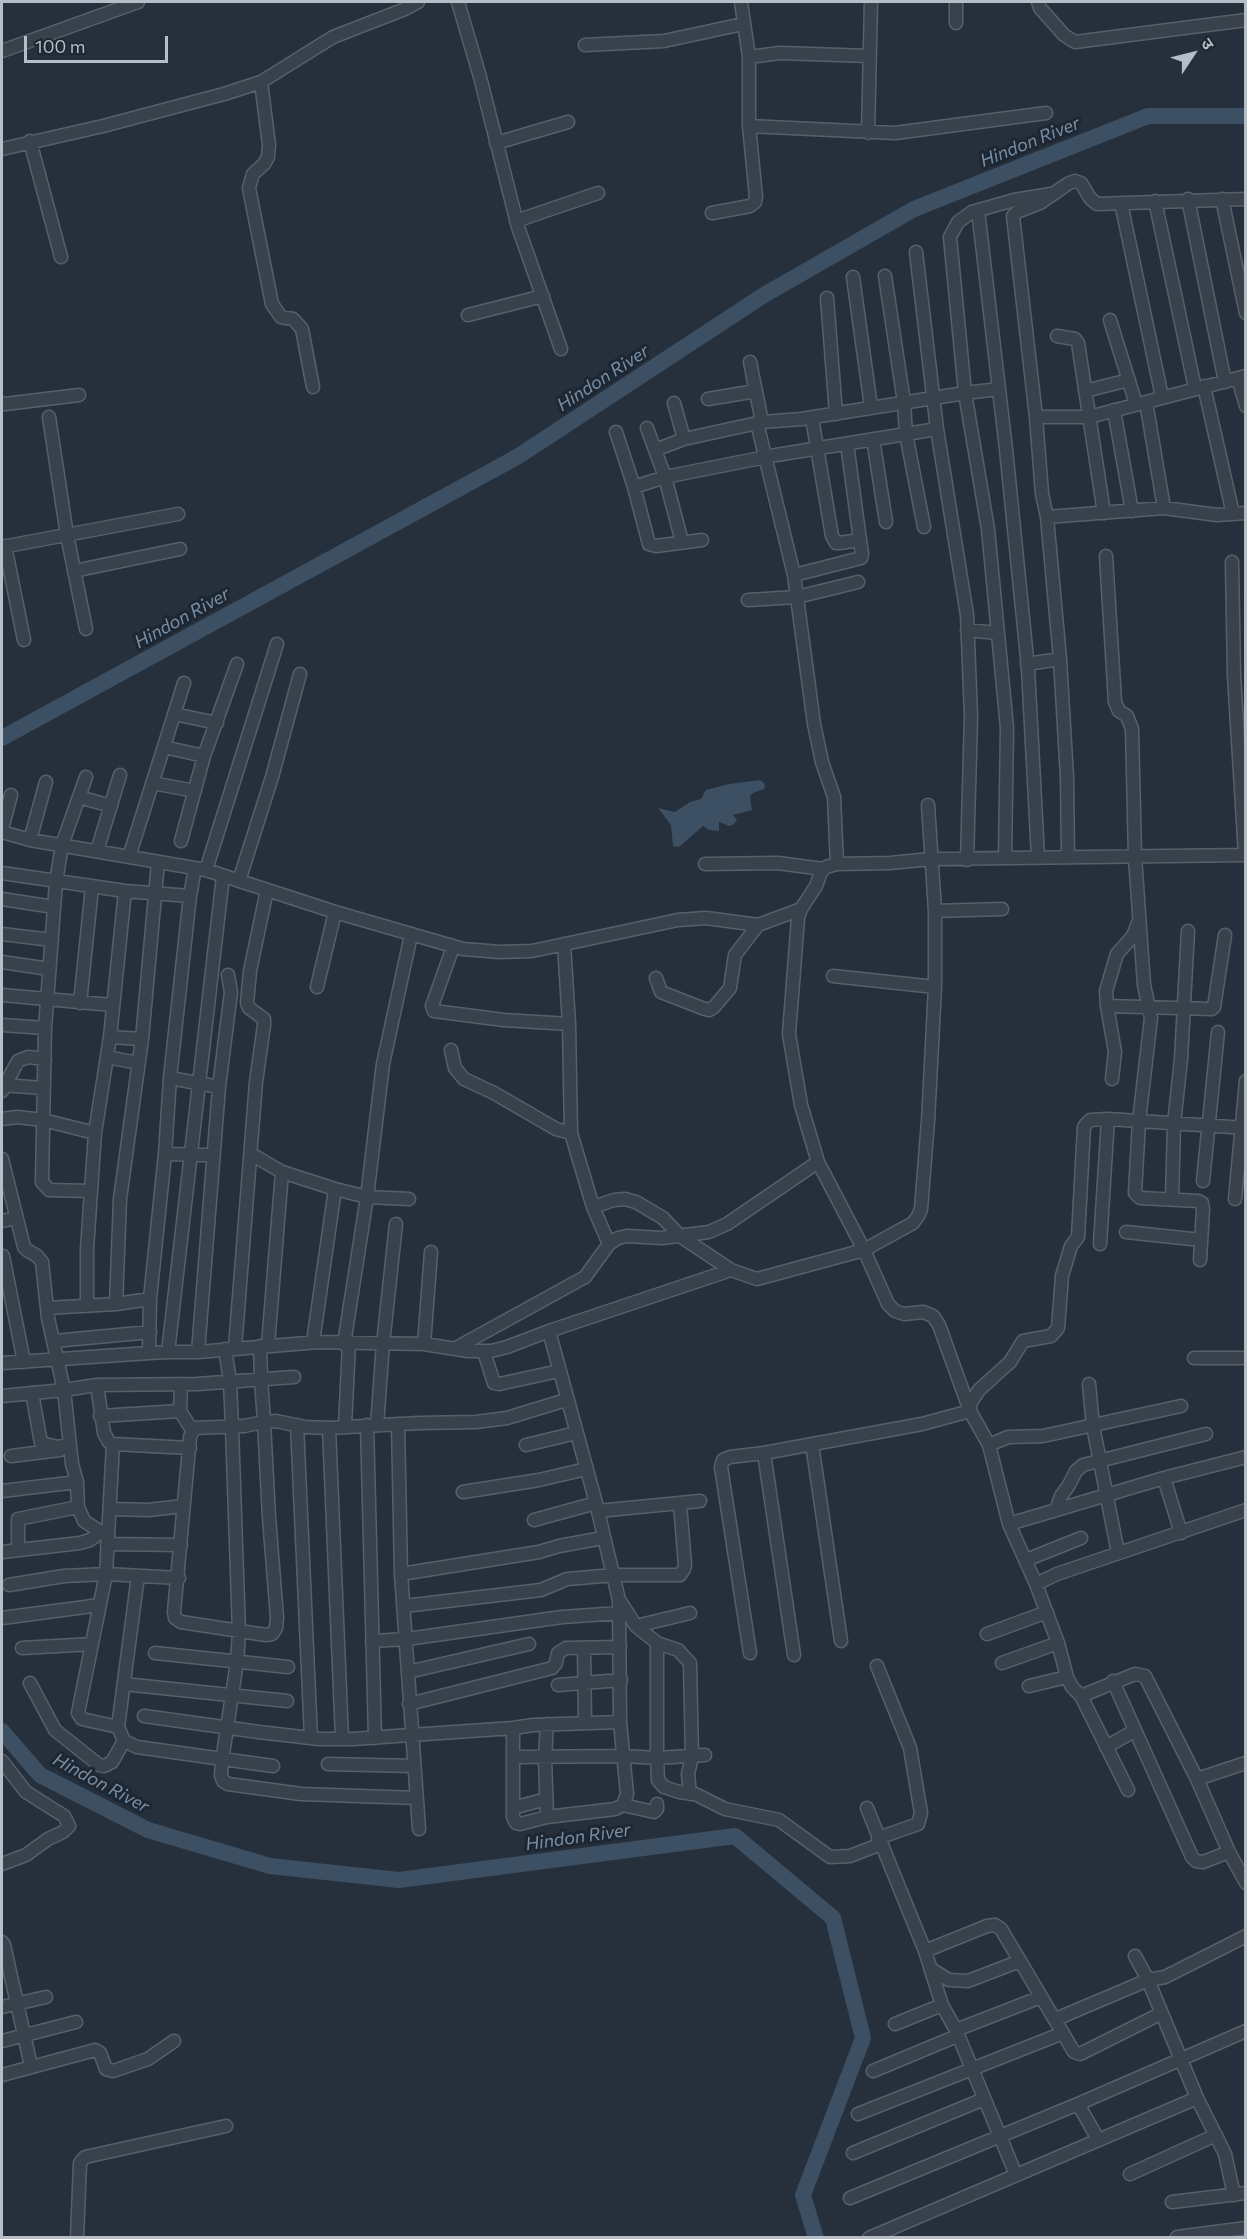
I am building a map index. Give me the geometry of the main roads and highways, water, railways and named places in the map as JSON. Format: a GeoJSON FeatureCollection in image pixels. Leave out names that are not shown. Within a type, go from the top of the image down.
{"type":"FeatureCollection","features":[{"type":"Feature","properties":{"kind":"water"},"geometry":{"type":"Polygon","coordinates":[[[760,780],[765,784],[764,789],[750,796],[752,810],[733,815],[737,820],[733,825],[729,826],[719,822],[719,831],[709,830],[703,826],[679,847],[673,846],[671,825],[658,808],[675,812],[690,802],[701,799],[706,790],[760,780]]]}},
{"type":"Feature","properties":{"kind":"waterway","name":"Hindon River"},"geometry":{"type":"LineString","coordinates":[[2,738],[517,457],[764,295],[914,209],[1148,116],[1246,116]]}},
{"type":"Feature","properties":{"kind":"waterway","name":"Hindon River"},"geometry":{"type":"LineString","coordinates":[[2,1731],[40,1775],[148,1830],[270,1866],[399,1880],[735,1836],[833,1918],[863,2038],[803,2195],[816,2238]]}}]}
